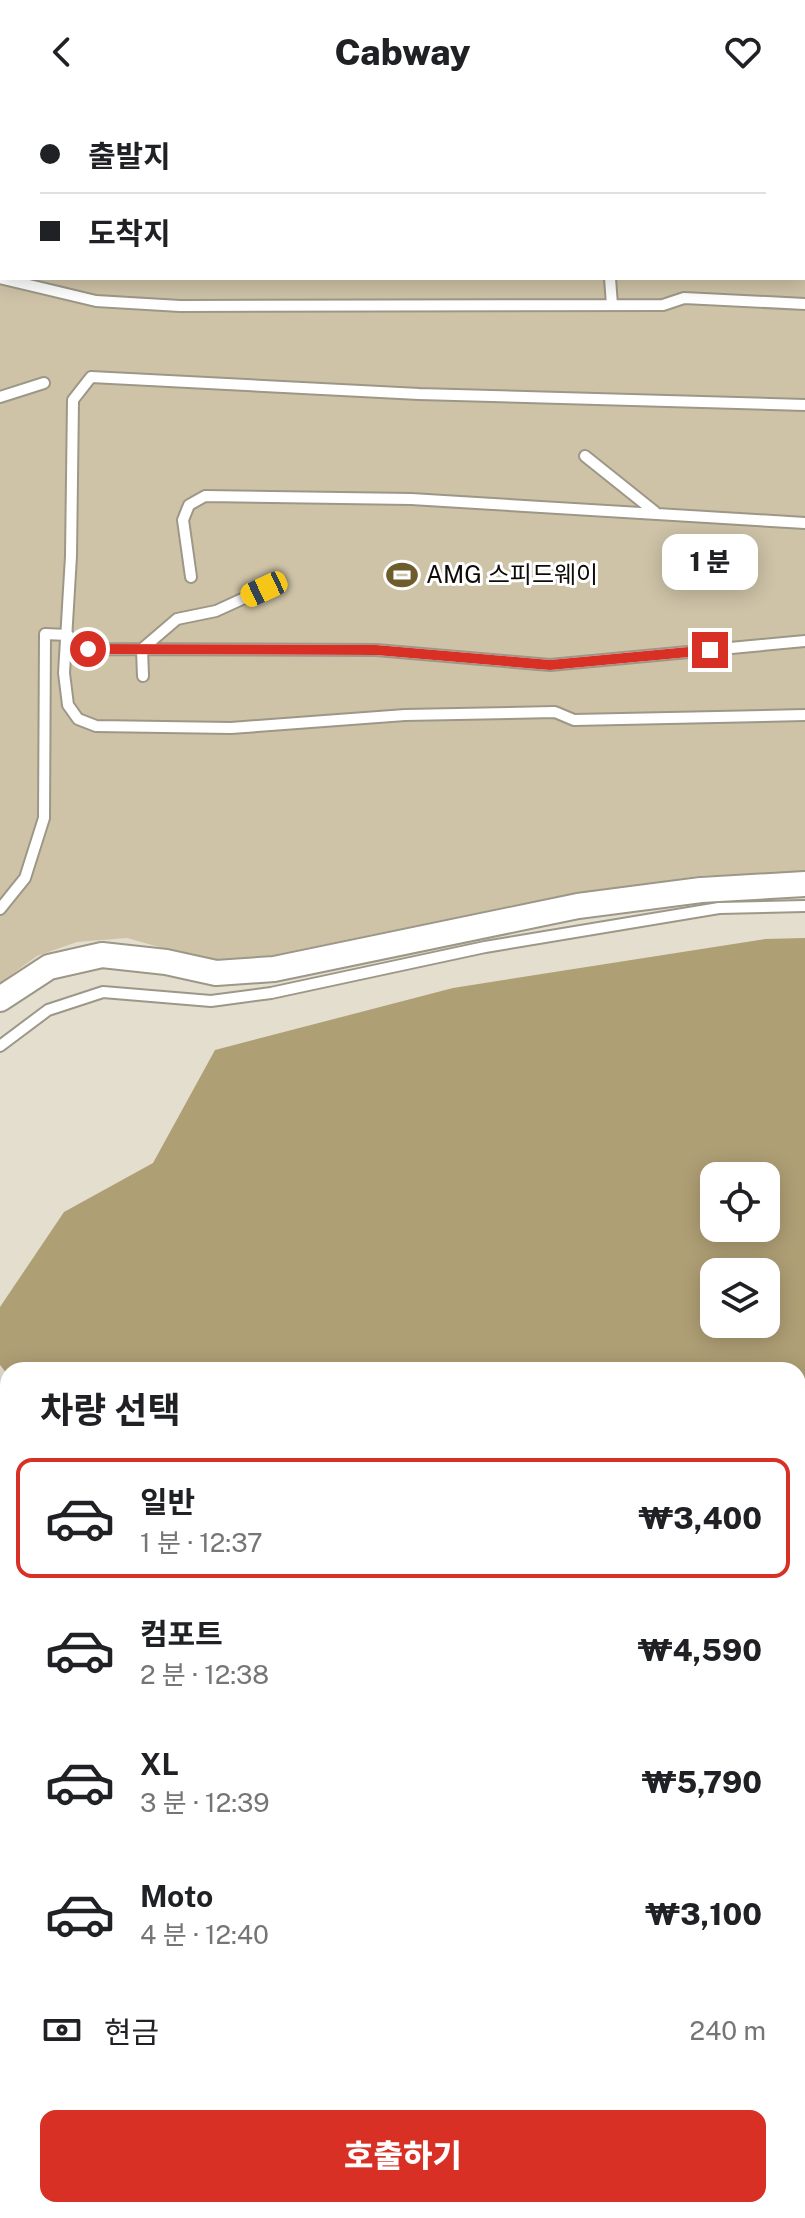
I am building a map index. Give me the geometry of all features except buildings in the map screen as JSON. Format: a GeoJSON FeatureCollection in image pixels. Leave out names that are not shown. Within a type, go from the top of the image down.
{"type":"FeatureCollection","features":[{"type":"Feature","properties":{"kind":"street"},"geometry":{"type":"LineString","coordinates":[[0,999],[49,967],[102,955],[166,962],[216,973],[274,969],[578,906],[701,890],[805,884]]}},
{"type":"Feature","properties":{"kind":"lane"},"geometry":{"type":"LineString","coordinates":[[8,280],[96,301],[180,306],[663,305],[684,298],[805,304]]}},
{"type":"Feature","properties":{"kind":"lane"},"geometry":{"type":"LineString","coordinates":[[610,280],[612,305]]}},
{"type":"Feature","properties":{"kind":"lane"},"geometry":{"type":"LineString","coordinates":[[805,405],[433,395],[91,377],[73,400],[67,649],[68,705],[78,719],[96,726],[186,729],[405,715],[555,712],[574,720],[805,715]]}},
{"type":"Feature","properties":{"kind":"lane"},"geometry":{"type":"LineString","coordinates":[[0,397],[44,383]]}},
{"type":"Feature","properties":{"kind":"lane"},"geometry":{"type":"LineString","coordinates":[[585,456],[657,513]]}},
{"type":"Feature","properties":{"kind":"lane"},"geometry":{"type":"LineString","coordinates":[[191,577],[183,520],[189,505],[205,496],[411,499],[805,523]]}},
{"type":"Feature","properties":{"kind":"lane"},"geometry":{"type":"LineString","coordinates":[[142,649],[177,619],[216,611],[264,589]]}},
{"type":"Feature","properties":{"kind":"lane"},"geometry":{"type":"LineString","coordinates":[[0,909],[25,878],[44,818],[45,634],[68,635]]}},
{"type":"Feature","properties":{"kind":"lane"},"geometry":{"type":"LineString","coordinates":[[67,649],[376,650],[550,665],[805,641]]}},
{"type":"Feature","properties":{"kind":"lane"},"geometry":{"type":"LineString","coordinates":[[142,649],[143,676]]}},
{"type":"Feature","properties":{"kind":"lane"},"geometry":{"type":"LineString","coordinates":[[0,1046],[48,1010],[103,992],[226,999],[271,993],[485,947],[719,908],[805,906]]}},
{"type":"Feature","properties":{"kind":"shaded area","name":"AMG 스피드웨이"},"geometry":{"type":"Polygon","coordinates":[[[0,280],[805,280],[805,872],[698,876],[515,905],[223,965],[127,938],[77,942],[37,956],[0,983],[0,280]]]}},
{"type":"Feature","properties":{"kind":"shaded area"},"geometry":{"type":"Polygon","coordinates":[[[805,938],[805,1362],[0,1362],[0,1307],[64,1212],[153,1163],[215,1050],[453,988],[765,939],[805,938]]]}},
{"type":"Feature","properties":{"kind":"place","name":"AMG 스피드웨이"},"geometry":{"type":"Point","coordinates":[402,575]}},
{"type":"Feature","properties":{"kind":"route"},"geometry":{"type":"LineString","coordinates":[[88,649],[376,650],[550,665],[710,650]]}}]}
